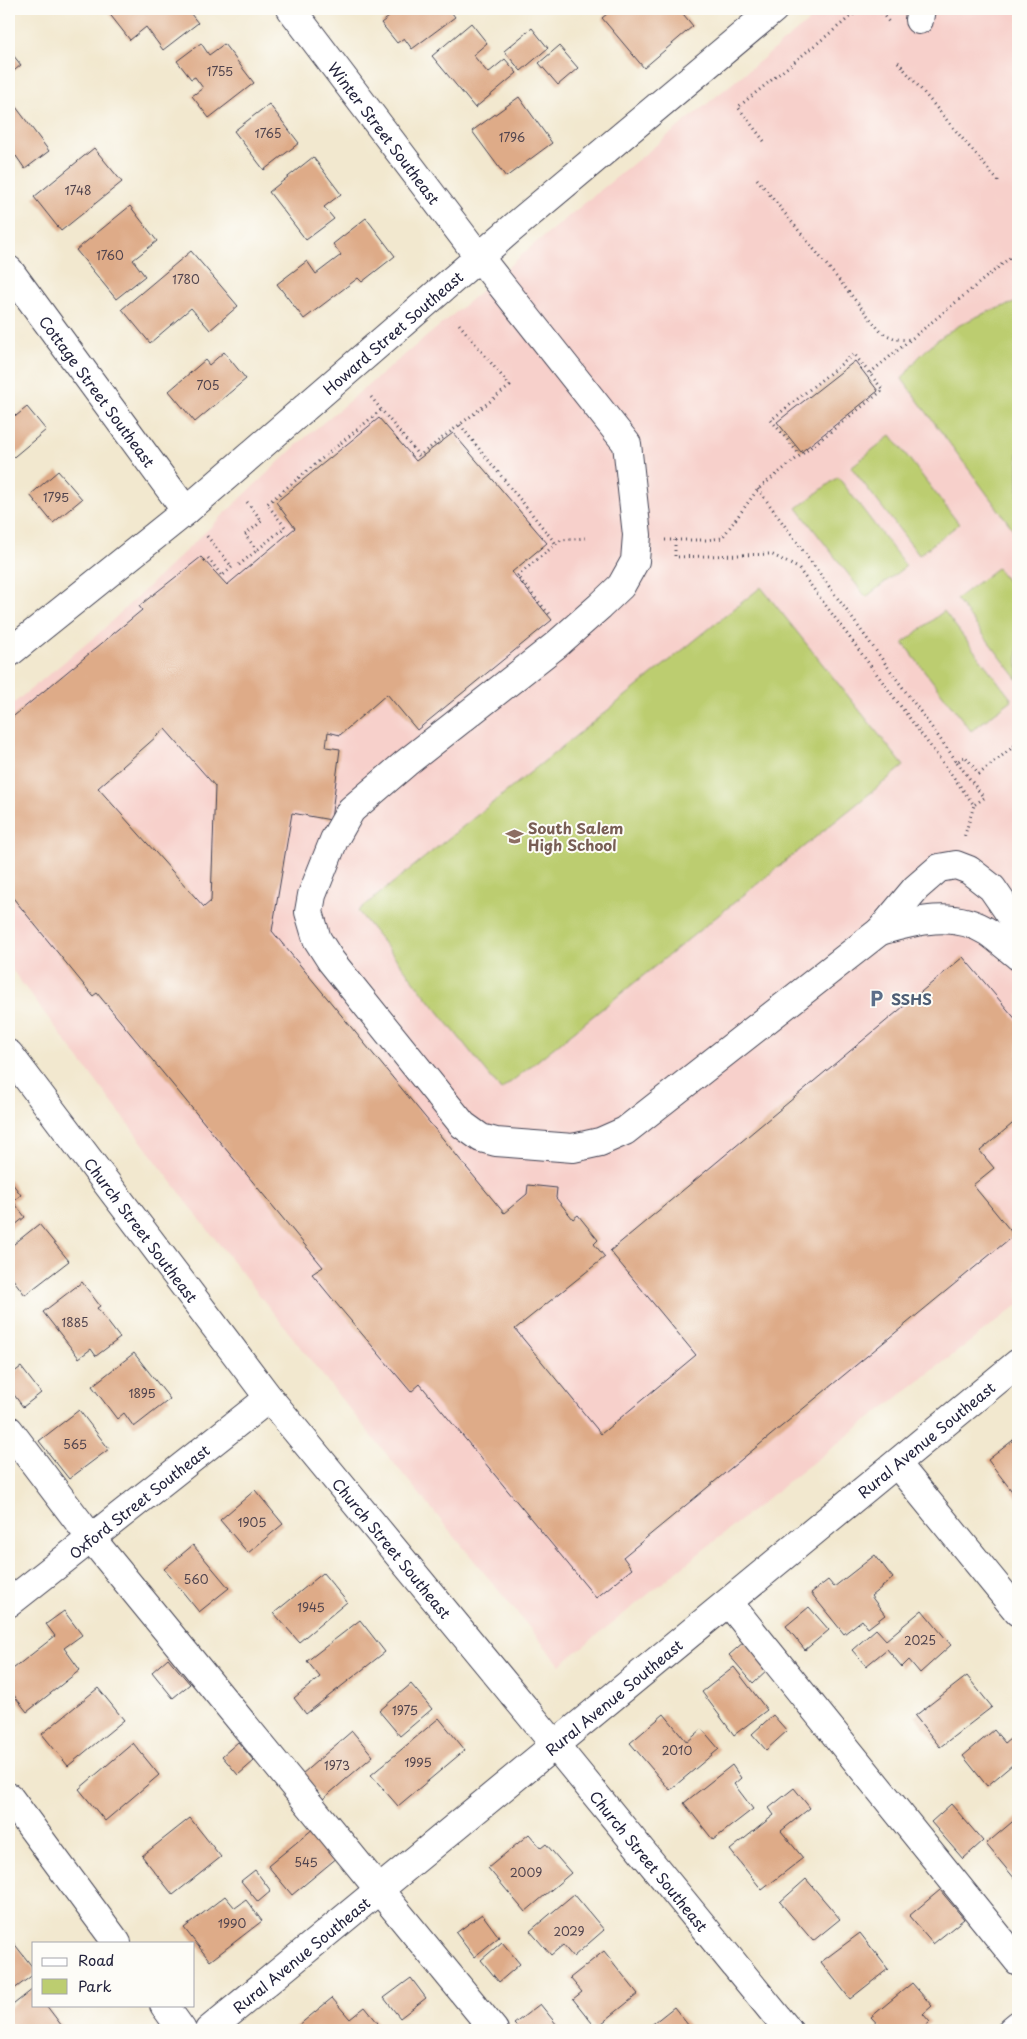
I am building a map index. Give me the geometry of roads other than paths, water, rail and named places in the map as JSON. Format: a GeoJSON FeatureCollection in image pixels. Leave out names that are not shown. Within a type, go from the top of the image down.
{"type":"FeatureCollection","features":[{"type":"Feature","properties":{"kind":"street","name":"Winter Street Southeast"},"geometry":{"type":"LineString","coordinates":[[291,9],[479,258],[627,444],[637,535],[635,561],[620,586],[567,636],[406,763],[351,810],[334,840],[312,895],[309,912],[312,926],[330,961],[464,1125],[481,1138],[496,1142],[573,1148],[600,1142],[625,1131],[880,931]]}},
{"type":"Feature","properties":{"kind":"street","name":"Howard Street Southeast"},"geometry":{"type":"LineString","coordinates":[[9,653],[186,511],[769,10]]}},
{"type":"Feature","properties":{"kind":"street","name":"Cottage Street Southeast"},"geometry":{"type":"LineString","coordinates":[[9,270],[186,511]]}},
{"type":"Feature","properties":{"kind":"street"},"geometry":{"type":"LineString","coordinates":[[880,931],[916,888],[940,868],[956,865],[969,870],[992,888],[1012,917],[1018,942]]}},
{"type":"Feature","properties":{"kind":"street"},"geometry":{"type":"LineString","coordinates":[[880,931],[915,921],[940,918],[962,922],[986,931],[1018,956]]}},
{"type":"Feature","properties":{"kind":"street","name":"Church Street Southeast"},"geometry":{"type":"LineString","coordinates":[[9,1054],[269,1398],[788,2030]]}},
{"type":"Feature","properties":{"kind":"street","name":"Rural Avenue Southeast"},"geometry":{"type":"LineString","coordinates":[[209,2030],[555,1744],[730,1603],[1018,1363]]}},
{"type":"Feature","properties":{"kind":"street","name":"Oxford Street Southeast"},"geometry":{"type":"LineString","coordinates":[[9,1603],[269,1398]]}},
{"type":"Feature","properties":{"kind":"street"},"geometry":{"type":"LineString","coordinates":[[9,1430],[91,1538],[494,2030]]}},
{"type":"Feature","properties":{"kind":"street"},"geometry":{"type":"LineString","coordinates":[[896,1464],[1018,1612]]}},
{"type":"Feature","properties":{"kind":"street"},"geometry":{"type":"LineString","coordinates":[[730,1603],[1018,1961]]}},
{"type":"Feature","properties":{"kind":"street"},"geometry":{"type":"LineString","coordinates":[[9,1797],[116,1942]]}},
{"type":"Feature","properties":{"kind":"street"},"geometry":{"type":"LineString","coordinates":[[165,2006],[182,2030]]}},
{"type":"Feature","properties":{"kind":"street"},"geometry":{"type":"LineString","coordinates":[[1012,2030],[1018,2025]]}},
{"type":"Feature","properties":{"kind":"place","name":"South Salem High School"},"geometry":{"type":"Point","coordinates":[514,836]}},
{"type":"Feature","properties":{"kind":"place","name":"SSHS"},"geometry":{"type":"Point","coordinates":[877,998]}}]}
